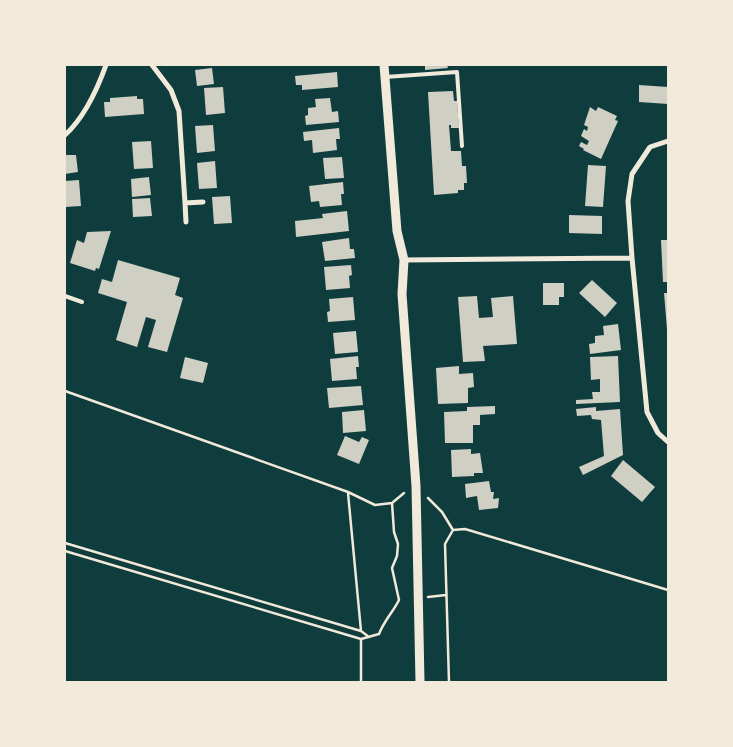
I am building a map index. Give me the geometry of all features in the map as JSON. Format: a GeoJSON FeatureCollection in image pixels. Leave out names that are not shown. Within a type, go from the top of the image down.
{"type":"FeatureCollection","features":[{"type":"Feature","properties":{"kind":"street"},"geometry":{"type":"LineString","coordinates":[[65,135],[83,113],[100,83],[106,65]]}},
{"type":"Feature","properties":{"kind":"street"},"geometry":{"type":"LineString","coordinates":[[152,65],[171,90],[179,111],[186,222]]}},
{"type":"Feature","properties":{"kind":"street"},"geometry":{"type":"LineString","coordinates":[[384,65],[397,231],[404,260],[402,294],[416,486],[420,682]]}},
{"type":"Feature","properties":{"kind":"street"},"geometry":{"type":"LineString","coordinates":[[668,142],[650,147],[632,174],[628,201],[647,412],[658,433],[668,442]]}},
{"type":"Feature","properties":{"kind":"street"},"geometry":{"type":"LineString","coordinates":[[185,203],[203,202]]}},
{"type":"Feature","properties":{"kind":"street"},"geometry":{"type":"LineString","coordinates":[[404,260],[632,258]]}},
{"type":"Feature","properties":{"kind":"lane"},"geometry":{"type":"LineString","coordinates":[[385,77],[457,72],[462,146]]}},
{"type":"Feature","properties":{"kind":"lane"},"geometry":{"type":"LineString","coordinates":[[65,296],[82,302]]}},
{"type":"Feature","properties":{"kind":"path"},"geometry":{"type":"LineString","coordinates":[[65,391],[348,492],[375,505],[392,503],[416,486],[442,512],[453,530]]}},
{"type":"Feature","properties":{"kind":"path"},"geometry":{"type":"LineString","coordinates":[[348,492],[361,630]]}},
{"type":"Feature","properties":{"kind":"path"},"geometry":{"type":"LineString","coordinates":[[65,551],[361,639],[379,634],[384,621],[394,611],[400,600],[392,568],[397,556],[398,544],[394,532],[392,503]]}},
{"type":"Feature","properties":{"kind":"path"},"geometry":{"type":"LineString","coordinates":[[453,530],[465,529],[668,590]]}},
{"type":"Feature","properties":{"kind":"path"},"geometry":{"type":"LineString","coordinates":[[449,682],[445,544],[453,530]]}},
{"type":"Feature","properties":{"kind":"path"},"geometry":{"type":"LineString","coordinates":[[65,542],[361,630],[369,637]]}},
{"type":"Feature","properties":{"kind":"path"},"geometry":{"type":"LineString","coordinates":[[361,639],[361,682]]}},
{"type":"Feature","properties":{"kind":"building"},"geometry":{"type":"Polygon","coordinates":[[[425,65],[447,65],[448,68],[425,70],[425,65]]]}},
{"type":"Feature","properties":{"kind":"building"},"geometry":{"type":"Polygon","coordinates":[[[212,68],[214,84],[197,86],[195,70],[212,68]]]}},
{"type":"Feature","properties":{"kind":"building"},"geometry":{"type":"Polygon","coordinates":[[[337,72],[338,87],[302,90],[302,85],[296,85],[295,76],[337,72]]]}},
{"type":"Feature","properties":{"kind":"building"},"geometry":{"type":"Polygon","coordinates":[[[639,85],[668,87],[668,104],[639,102],[639,85]]]}},
{"type":"Feature","properties":{"kind":"building"},"geometry":{"type":"Polygon","coordinates":[[[223,87],[225,113],[206,115],[204,88],[223,87]]]}},
{"type":"Feature","properties":{"kind":"building"},"geometry":{"type":"Polygon","coordinates":[[[453,91],[454,101],[457,101],[459,128],[451,128],[451,125],[449,125],[451,151],[461,151],[462,166],[466,166],[467,183],[464,183],[464,190],[458,190],[458,193],[434,195],[428,92],[453,91]]]}},
{"type":"Feature","properties":{"kind":"building"},"geometry":{"type":"Polygon","coordinates":[[[137,96],[137,99],[143,99],[144,114],[105,117],[104,102],[110,102],[110,98],[137,96]]]}},
{"type":"Feature","properties":{"kind":"building"},"geometry":{"type":"Polygon","coordinates":[[[330,98],[332,112],[338,111],[339,122],[306,125],[305,116],[308,115],[308,108],[316,107],[315,99],[330,98]]]}},
{"type":"Feature","properties":{"kind":"building"},"geometry":{"type":"Polygon","coordinates":[[[590,107],[596,111],[598,107],[617,116],[615,120],[618,121],[601,159],[579,146],[581,142],[587,145],[589,141],[581,136],[584,129],[587,131],[588,127],[584,125],[590,107]]]}},
{"type":"Feature","properties":{"kind":"building"},"geometry":{"type":"Polygon","coordinates":[[[213,125],[215,151],[197,153],[195,126],[213,125]]]}},
{"type":"Feature","properties":{"kind":"building"},"geometry":{"type":"Polygon","coordinates":[[[339,128],[340,139],[336,139],[337,150],[313,153],[312,140],[304,141],[303,132],[339,128]]]}},
{"type":"Feature","properties":{"kind":"building"},"geometry":{"type":"Polygon","coordinates":[[[151,141],[153,168],[134,169],[132,142],[151,141]]]}},
{"type":"Feature","properties":{"kind":"building"},"geometry":{"type":"Polygon","coordinates":[[[65,155],[76,155],[78,172],[65,174],[65,155]]]}},
{"type":"Feature","properties":{"kind":"building"},"geometry":{"type":"Polygon","coordinates":[[[342,157],[344,178],[325,179],[323,158],[342,157]]]}},
{"type":"Feature","properties":{"kind":"building"},"geometry":{"type":"Polygon","coordinates":[[[215,161],[217,188],[199,189],[197,163],[215,161]]]}},
{"type":"Feature","properties":{"kind":"building"},"geometry":{"type":"Polygon","coordinates":[[[588,165],[606,166],[603,207],[585,206],[588,165]]]}},
{"type":"Feature","properties":{"kind":"building"},"geometry":{"type":"Polygon","coordinates":[[[149,177],[151,195],[132,197],[131,179],[149,177]]]}},
{"type":"Feature","properties":{"kind":"building"},"geometry":{"type":"Polygon","coordinates":[[[79,180],[81,206],[65,207],[65,181],[79,180]]]}},
{"type":"Feature","properties":{"kind":"building"},"geometry":{"type":"Polygon","coordinates":[[[343,182],[344,194],[341,194],[342,205],[320,207],[319,201],[311,202],[309,186],[343,182]]]}},
{"type":"Feature","properties":{"kind":"building"},"geometry":{"type":"Polygon","coordinates":[[[230,196],[232,223],[214,224],[212,197],[230,196]]]}},
{"type":"Feature","properties":{"kind":"building"},"geometry":{"type":"Polygon","coordinates":[[[150,198],[152,216],[133,217],[132,199],[150,198]]]}},
{"type":"Feature","properties":{"kind":"building"},"geometry":{"type":"Polygon","coordinates":[[[347,211],[349,231],[296,237],[295,221],[323,218],[322,214],[347,211]]]}},
{"type":"Feature","properties":{"kind":"building"},"geometry":{"type":"Polygon","coordinates":[[[569,215],[602,216],[602,234],[569,233],[569,215]]]}},
{"type":"Feature","properties":{"kind":"building"},"geometry":{"type":"Polygon","coordinates":[[[111,231],[99,269],[96,268],[95,271],[70,263],[77,240],[84,243],[87,232],[111,231]]]}},
{"type":"Feature","properties":{"kind":"building"},"geometry":{"type":"Polygon","coordinates":[[[349,238],[350,249],[354,249],[355,258],[325,261],[322,242],[349,238]]]}},
{"type":"Feature","properties":{"kind":"building"},"geometry":{"type":"Polygon","coordinates":[[[661,240],[668,240],[668,282],[663,282],[661,240]]]}},
{"type":"Feature","properties":{"kind":"building"},"geometry":{"type":"Polygon","coordinates":[[[118,260],[180,278],[175,295],[183,298],[167,352],[148,347],[156,320],[146,317],[137,347],[116,340],[127,302],[98,293],[102,279],[112,282],[118,260]]]}},
{"type":"Feature","properties":{"kind":"building"},"geometry":{"type":"Polygon","coordinates":[[[351,265],[352,275],[349,276],[350,288],[326,290],[324,267],[351,265]]]}},
{"type":"Feature","properties":{"kind":"building"},"geometry":{"type":"Polygon","coordinates":[[[592,280],[617,303],[605,317],[579,293],[592,280]]]}},
{"type":"Feature","properties":{"kind":"building"},"geometry":{"type":"Polygon","coordinates":[[[543,283],[564,283],[564,297],[559,297],[559,305],[543,305],[543,283]]]}},
{"type":"Feature","properties":{"kind":"building"},"geometry":{"type":"Polygon","coordinates":[[[664,293],[668,293],[668,329],[667,329],[664,293]]]}},
{"type":"Feature","properties":{"kind":"building"},"geometry":{"type":"Polygon","coordinates":[[[477,296],[479,318],[493,317],[491,298],[513,296],[517,344],[483,346],[485,361],[463,362],[458,297],[477,296]]]}},
{"type":"Feature","properties":{"kind":"building"},"geometry":{"type":"Polygon","coordinates":[[[353,297],[355,320],[328,322],[327,312],[330,311],[329,299],[353,297]]]}},
{"type":"Feature","properties":{"kind":"building"},"geometry":{"type":"Polygon","coordinates":[[[618,324],[621,350],[590,354],[589,344],[595,343],[595,336],[604,335],[603,326],[618,324]]]}},
{"type":"Feature","properties":{"kind":"building"},"geometry":{"type":"Polygon","coordinates":[[[356,331],[358,352],[335,354],[333,333],[356,331]]]}},
{"type":"Feature","properties":{"kind":"building"},"geometry":{"type":"Polygon","coordinates":[[[358,356],[359,367],[356,367],[357,379],[332,381],[330,359],[358,356]]]}},
{"type":"Feature","properties":{"kind":"building"},"geometry":{"type":"Polygon","coordinates":[[[618,356],[620,402],[576,404],[576,400],[593,399],[592,392],[600,392],[600,379],[591,380],[590,357],[618,356]]]}},
{"type":"Feature","properties":{"kind":"building"},"geometry":{"type":"Polygon","coordinates":[[[185,357],[208,363],[203,383],[180,378],[185,357]]]}},
{"type":"Feature","properties":{"kind":"building"},"geometry":{"type":"Polygon","coordinates":[[[459,366],[459,374],[473,373],[474,387],[468,388],[468,403],[438,404],[436,368],[459,366]]]}},
{"type":"Feature","properties":{"kind":"building"},"geometry":{"type":"Polygon","coordinates":[[[361,386],[363,405],[329,408],[327,388],[361,386]]]}},
{"type":"Feature","properties":{"kind":"building"},"geometry":{"type":"Polygon","coordinates":[[[495,406],[495,414],[480,415],[480,425],[473,425],[473,443],[445,443],[444,412],[467,411],[467,407],[495,406]]]}},
{"type":"Feature","properties":{"kind":"building"},"geometry":{"type":"Polygon","coordinates":[[[596,407],[596,411],[620,409],[623,455],[583,475],[579,467],[604,456],[601,420],[592,419],[591,415],[577,416],[576,409],[596,407]]]}},
{"type":"Feature","properties":{"kind":"building"},"geometry":{"type":"Polygon","coordinates":[[[364,410],[366,431],[343,433],[342,412],[364,410]]]}},
{"type":"Feature","properties":{"kind":"building"},"geometry":{"type":"Polygon","coordinates":[[[345,436],[359,442],[362,437],[369,440],[359,464],[337,455],[345,436]]]}},
{"type":"Feature","properties":{"kind":"building"},"geometry":{"type":"Polygon","coordinates":[[[471,449],[471,454],[480,453],[483,473],[474,473],[474,476],[452,477],[451,450],[471,449]]]}},
{"type":"Feature","properties":{"kind":"building"},"geometry":{"type":"Polygon","coordinates":[[[623,460],[655,487],[642,502],[611,476],[623,460]]]}},
{"type":"Feature","properties":{"kind":"building"},"geometry":{"type":"Polygon","coordinates":[[[489,481],[491,492],[494,492],[493,499],[499,498],[498,508],[479,510],[477,496],[466,498],[465,484],[489,481]]]}}]}
